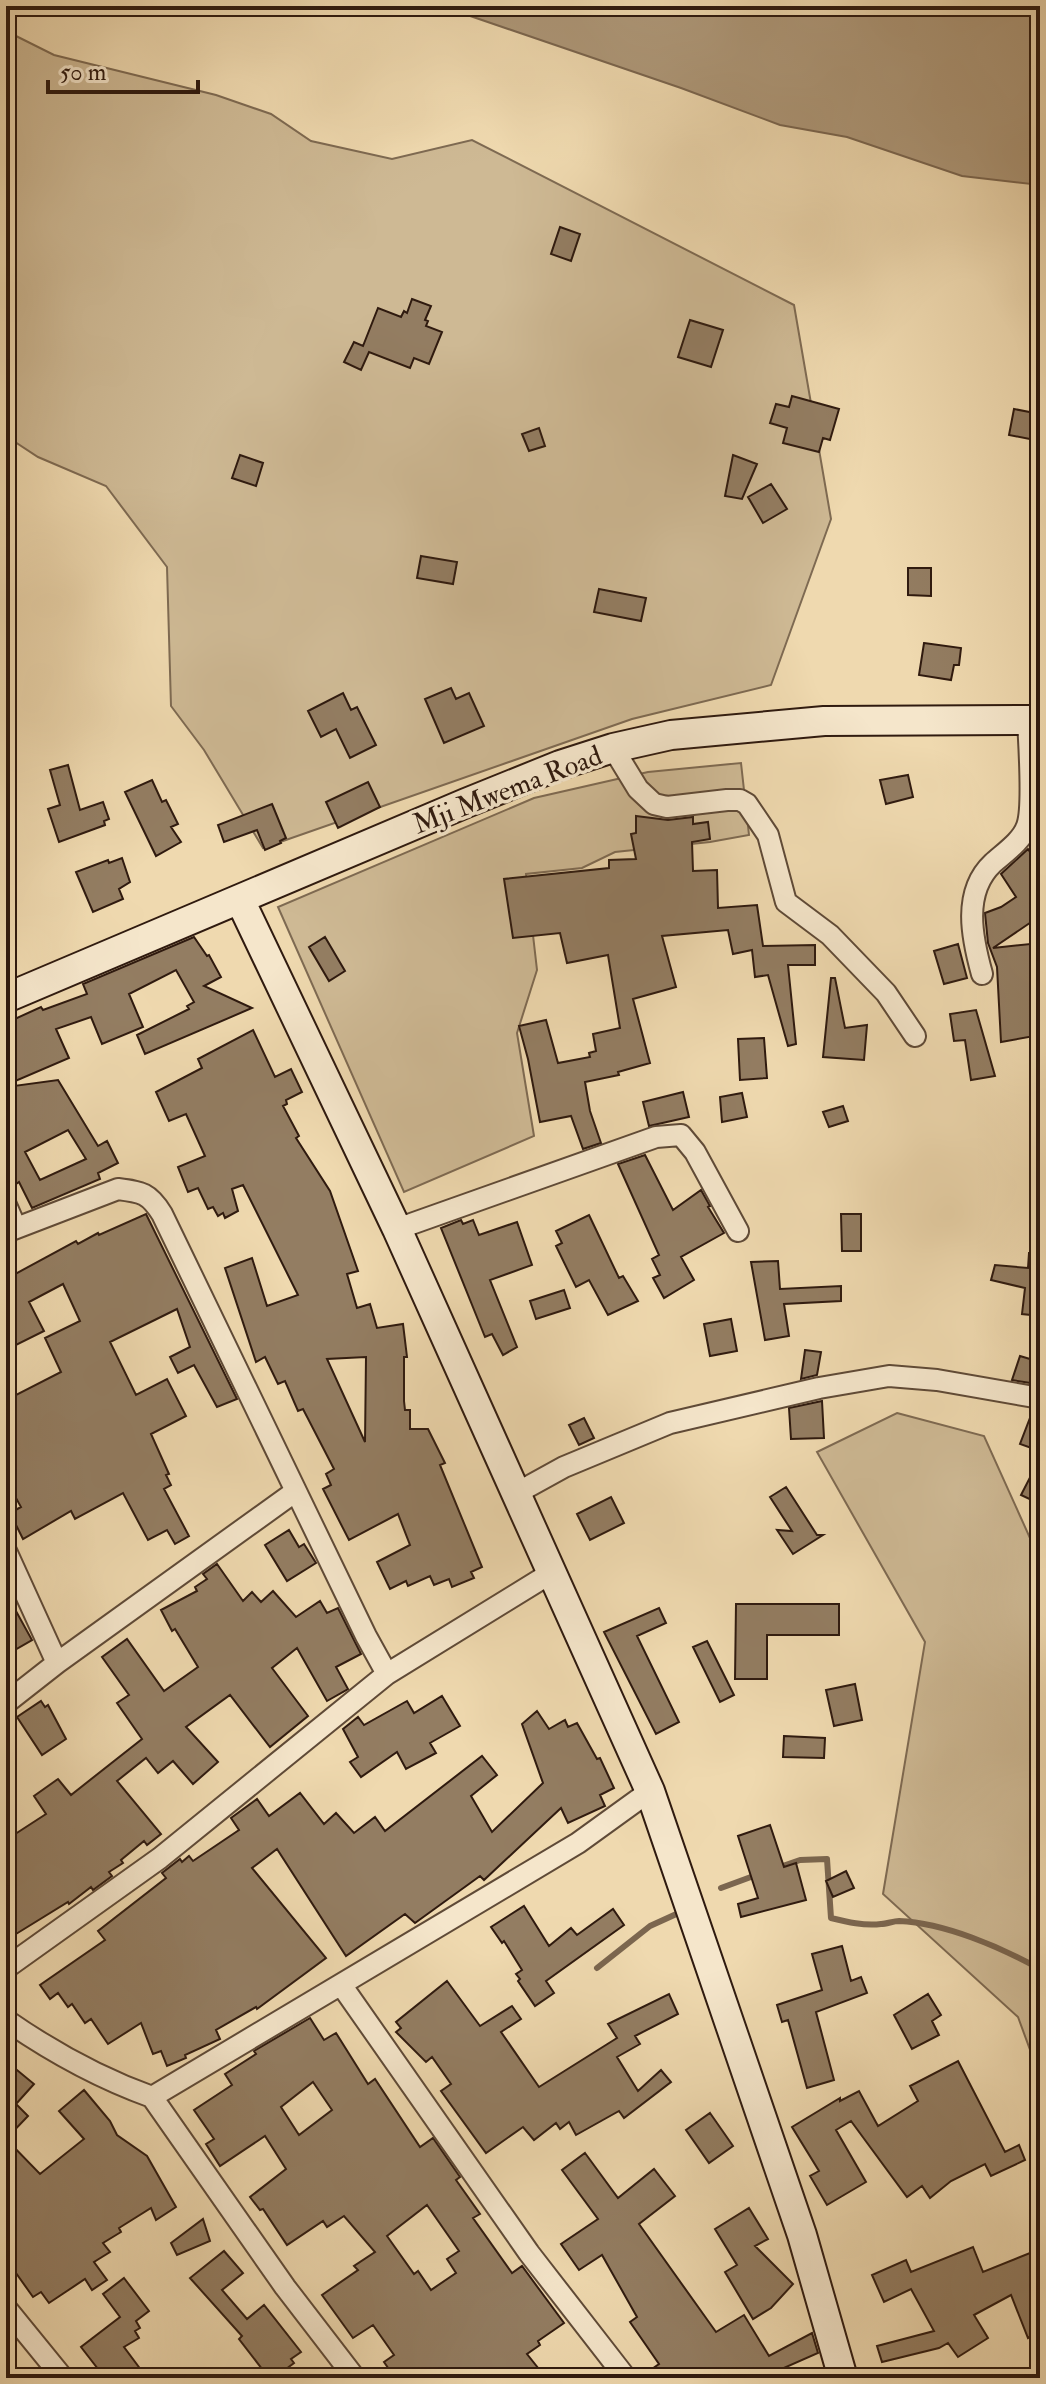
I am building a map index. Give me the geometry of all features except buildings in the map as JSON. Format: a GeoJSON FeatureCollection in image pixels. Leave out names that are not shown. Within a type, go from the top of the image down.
{"type":"FeatureCollection","features":[{"type":"Feature","properties":{"kind":"street","name":"Mji Mwema Road"},"geometry":{"type":"LineString","coordinates":[[6,998],[466,803],[560,765],[613,748],[671,735],[824,721],[1034,720]]}},
{"type":"Feature","properties":{"kind":"street"},"geometry":{"type":"LineString","coordinates":[[982,974],[974,947],[971,901],[989,867],[1015,844],[1027,827],[1034,720]]}},
{"type":"Feature","properties":{"kind":"street"},"geometry":{"type":"LineString","coordinates":[[613,748],[638,789],[654,804],[667,807],[740,800],[747,804],[768,835],[786,902],[830,935],[886,993],[915,1036]]}},
{"type":"Feature","properties":{"kind":"street"},"geometry":{"type":"LineString","coordinates":[[240,900],[397,1229],[650,1791],[802,2235],[843,2378]]}},
{"type":"Feature","properties":{"kind":"street"},"geometry":{"type":"LineString","coordinates":[[397,1229],[656,1137],[681,1135],[695,1152],[738,1231]]}},
{"type":"Feature","properties":{"kind":"street"},"geometry":{"type":"LineString","coordinates":[[6,1205],[11,1230],[118,1189],[135,1191],[152,1198],[387,1674]]}},
{"type":"Feature","properties":{"kind":"street"},"geometry":{"type":"LineString","coordinates":[[515,1494],[564,1467],[670,1423],[806,1390],[889,1376],[937,1380],[1040,1398]]}},
{"type":"Feature","properties":{"kind":"street"},"geometry":{"type":"LineString","coordinates":[[6,1703],[296,1491]]}},
{"type":"Feature","properties":{"kind":"street"},"geometry":{"type":"LineString","coordinates":[[6,1551],[57,1663]]}},
{"type":"Feature","properties":{"kind":"street"},"geometry":{"type":"LineString","coordinates":[[6,1968],[160,1858],[387,1674],[551,1573]]}},
{"type":"Feature","properties":{"kind":"street"},"geometry":{"type":"LineString","coordinates":[[152,2097],[578,1843],[650,1791]]}},
{"type":"Feature","properties":{"kind":"street"},"geometry":{"type":"LineString","coordinates":[[342,1986],[529,2253],[626,2378]]}},
{"type":"Feature","properties":{"kind":"street"},"geometry":{"type":"LineString","coordinates":[[6,2020],[42,2045],[110,2082],[152,2097],[285,2287],[355,2378]]}},
{"type":"Feature","properties":{"kind":"street"},"geometry":{"type":"LineString","coordinates":[[6,2308],[63,2378]]}},
{"type":"Feature","properties":{"kind":"shaded area"},"geometry":{"type":"Polygon","coordinates":[[[441,6],[1040,6],[1040,185],[962,176],[847,137],[780,125],[441,6]]]}},
{"type":"Feature","properties":{"kind":"shaded area"},"geometry":{"type":"Polygon","coordinates":[[[6,31],[54,55],[216,95],[271,114],[311,141],[392,159],[472,140],[794,305],[831,519],[771,685],[632,719],[263,848],[204,750],[171,706],[167,567],[106,486],[38,457],[6,436],[6,31]]]}},
{"type":"Feature","properties":{"kind":"shaded area"},"geometry":{"type":"Polygon","coordinates":[[[741,763],[749,835],[615,852],[582,868],[526,874],[537,970],[517,1033],[534,1136],[404,1192],[278,907],[534,798],[648,772],[741,763]]]}},
{"type":"Feature","properties":{"kind":"shaded area"},"geometry":{"type":"Polygon","coordinates":[[[897,1413],[984,1436],[1030,1538],[1040,1581],[1040,2077],[1018,2017],[883,1894],[925,1642],[817,1452],[897,1413]]]}},
{"type":"Feature","properties":{"kind":"waterway"},"geometry":{"type":"LineString","coordinates":[[777,1868],[800,1860],[827,1859],[831,1918],[862,1924],[899,1921],[935,1926],[1008,1952],[1040,1969]]}},
{"type":"Feature","properties":{"kind":"waterway"},"geometry":{"type":"LineString","coordinates":[[721,1888],[759,1874]]}},
{"type":"Feature","properties":{"kind":"waterway"},"geometry":{"type":"LineString","coordinates":[[597,1968],[650,1926],[683,1911]]}}]}
